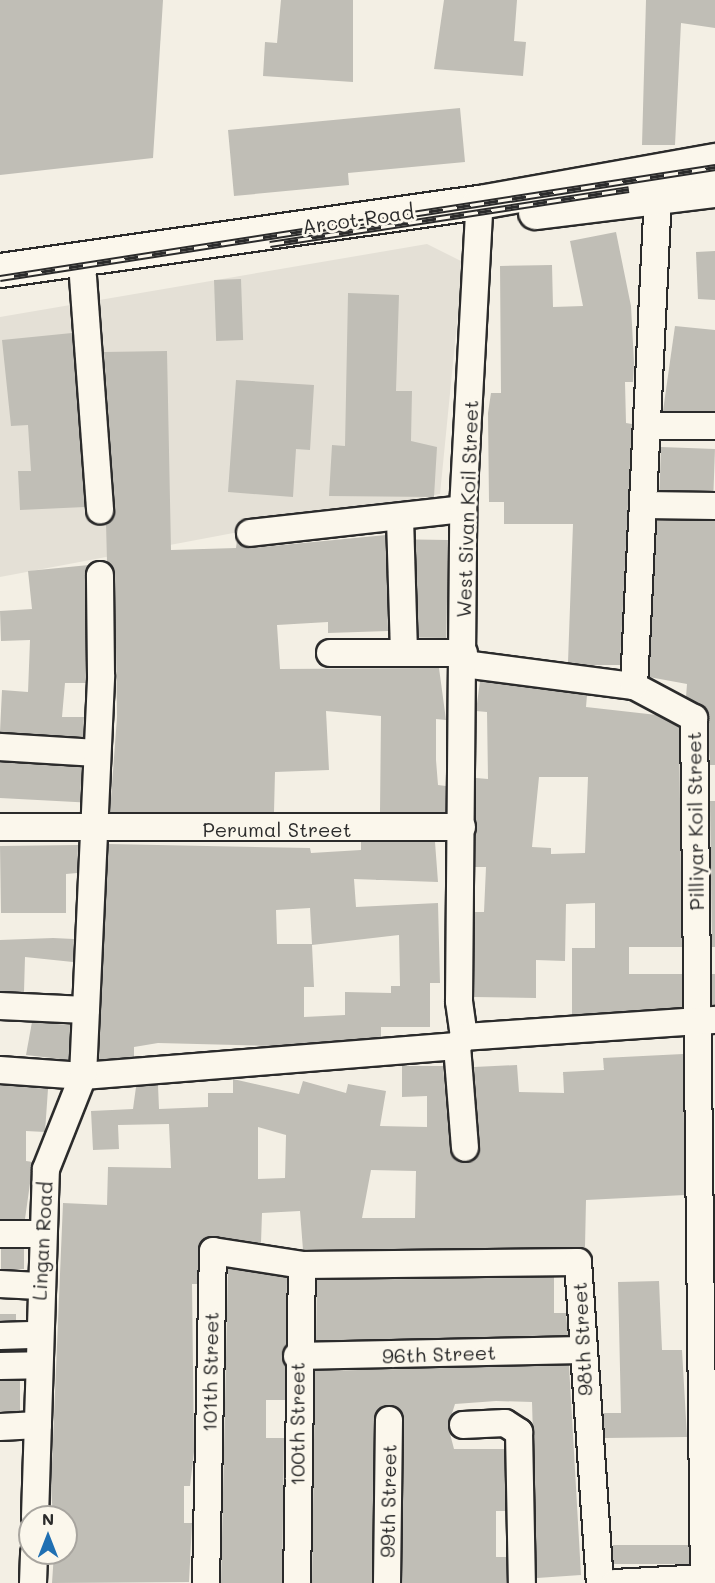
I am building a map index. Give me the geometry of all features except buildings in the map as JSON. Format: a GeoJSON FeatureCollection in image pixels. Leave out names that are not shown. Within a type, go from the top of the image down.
{"type":"FeatureCollection","features":[{"type":"Feature","properties":{"kind":"main road","name":"Arcot Road"},"geometry":{"type":"LineString","coordinates":[[0,270],[206,248],[398,221],[715,160]]}},
{"type":"Feature","properties":{"kind":"main road"},"geometry":{"type":"LineString","coordinates":[[479,217],[658,200],[715,190]]}},
{"type":"Feature","properties":{"kind":"main road","name":"Arcot Road"},"geometry":{"type":"LineString","coordinates":[[398,221],[479,217]]}},
{"type":"Feature","properties":{"kind":"main road","name":"Arcot Road"},"geometry":{"type":"LineString","coordinates":[[0,291],[83,278],[206,248]]}},
{"type":"Feature","properties":{"kind":"street"},"geometry":{"type":"LineString","coordinates":[[634,686],[649,426],[658,200]]}},
{"type":"Feature","properties":{"kind":"street","name":"West Sivan Koil Street"},"geometry":{"type":"LineString","coordinates":[[465,1148],[459,1001],[464,658],[463,509],[479,217]]}},
{"type":"Feature","properties":{"kind":"street"},"geometry":{"type":"LineString","coordinates":[[83,278],[100,510]]}},
{"type":"Feature","properties":{"kind":"street"},"geometry":{"type":"LineString","coordinates":[[649,426],[715,426]]}},
{"type":"Feature","properties":{"kind":"street"},"geometry":{"type":"LineString","coordinates":[[645,505],[715,506]]}},
{"type":"Feature","properties":{"kind":"street"},"geometry":{"type":"LineString","coordinates":[[250,532],[400,518],[463,509]]}},
{"type":"Feature","properties":{"kind":"street"},"geometry":{"type":"LineString","coordinates":[[400,518],[404,651]]}},
{"type":"Feature","properties":{"kind":"street","name":"Lingan Road"},"geometry":{"type":"LineString","coordinates":[[35,1505],[39,1286],[46,1169],[83,1076],[96,753],[100,576]]}},
{"type":"Feature","properties":{"kind":"street","name":"Pilliyar Koil Street"},"geometry":{"type":"LineString","coordinates":[[330,653],[404,651],[464,658],[634,686],[694,718],[706,1020]]}},
{"type":"Feature","properties":{"kind":"street"},"geometry":{"type":"LineString","coordinates":[[0,747],[96,753]]}},
{"type":"Feature","properties":{"kind":"street","name":"Perumal Street"},"geometry":{"type":"LineString","coordinates":[[0,827],[462,827]]}},
{"type":"Feature","properties":{"kind":"street"},"geometry":{"type":"LineString","coordinates":[[0,1006],[86,1010]]}},
{"type":"Feature","properties":{"kind":"street"},"geometry":{"type":"LineString","coordinates":[[0,1070],[83,1076],[706,1020],[709,1433],[707,1578],[615,1583]]}},
{"type":"Feature","properties":{"kind":"street"},"geometry":{"type":"LineString","coordinates":[[0,1234],[41,1234]]}},
{"type":"Feature","properties":{"kind":"street","name":"101th Street"},"geometry":{"type":"LineString","coordinates":[[206,1583],[213,1251],[302,1265]]}},
{"type":"Feature","properties":{"kind":"street","name":"98th Street"},"geometry":{"type":"LineString","coordinates":[[302,1265],[578,1262],[581,1350],[600,1583]]}},
{"type":"Feature","properties":{"kind":"street","name":"100th Street"},"geometry":{"type":"LineString","coordinates":[[297,1583],[297,1356],[302,1265]]}},
{"type":"Feature","properties":{"kind":"street"},"geometry":{"type":"LineString","coordinates":[[0,1284],[39,1286]]}},
{"type":"Feature","properties":{"kind":"street"},"geometry":{"type":"LineString","coordinates":[[0,1336],[38,1335]]}},
{"type":"Feature","properties":{"kind":"street","name":"96th Street"},"geometry":{"type":"LineString","coordinates":[[297,1356],[581,1350]]}},
{"type":"Feature","properties":{"kind":"street"},"geometry":{"type":"LineString","coordinates":[[0,1366],[39,1365]]}},
{"type":"Feature","properties":{"kind":"street","name":"99th Street"},"geometry":{"type":"LineString","coordinates":[[387,1583],[389,1420]]}},
{"type":"Feature","properties":{"kind":"street"},"geometry":{"type":"LineString","coordinates":[[463,1425],[505,1423],[519,1432],[522,1583]]}},
{"type":"Feature","properties":{"kind":"street"},"geometry":{"type":"LineString","coordinates":[[0,1427],[38,1425]]}},
{"type":"Feature","properties":{"kind":"street"},"geometry":{"type":"LineString","coordinates":[[33,1583],[34,1565]]}},
{"type":"Feature","properties":{"kind":"shaded area"},"geometry":{"type":"Polygon","coordinates":[[[427,244],[463,262],[440,494],[0,577],[0,317],[427,244]]]}},
{"type":"Feature","properties":{"kind":"railway"},"geometry":{"type":"LineString","coordinates":[[0,278],[715,167]]}},
{"type":"Feature","properties":{"kind":"railway"},"geometry":{"type":"LineString","coordinates":[[270,244],[629,189]]}}]}
